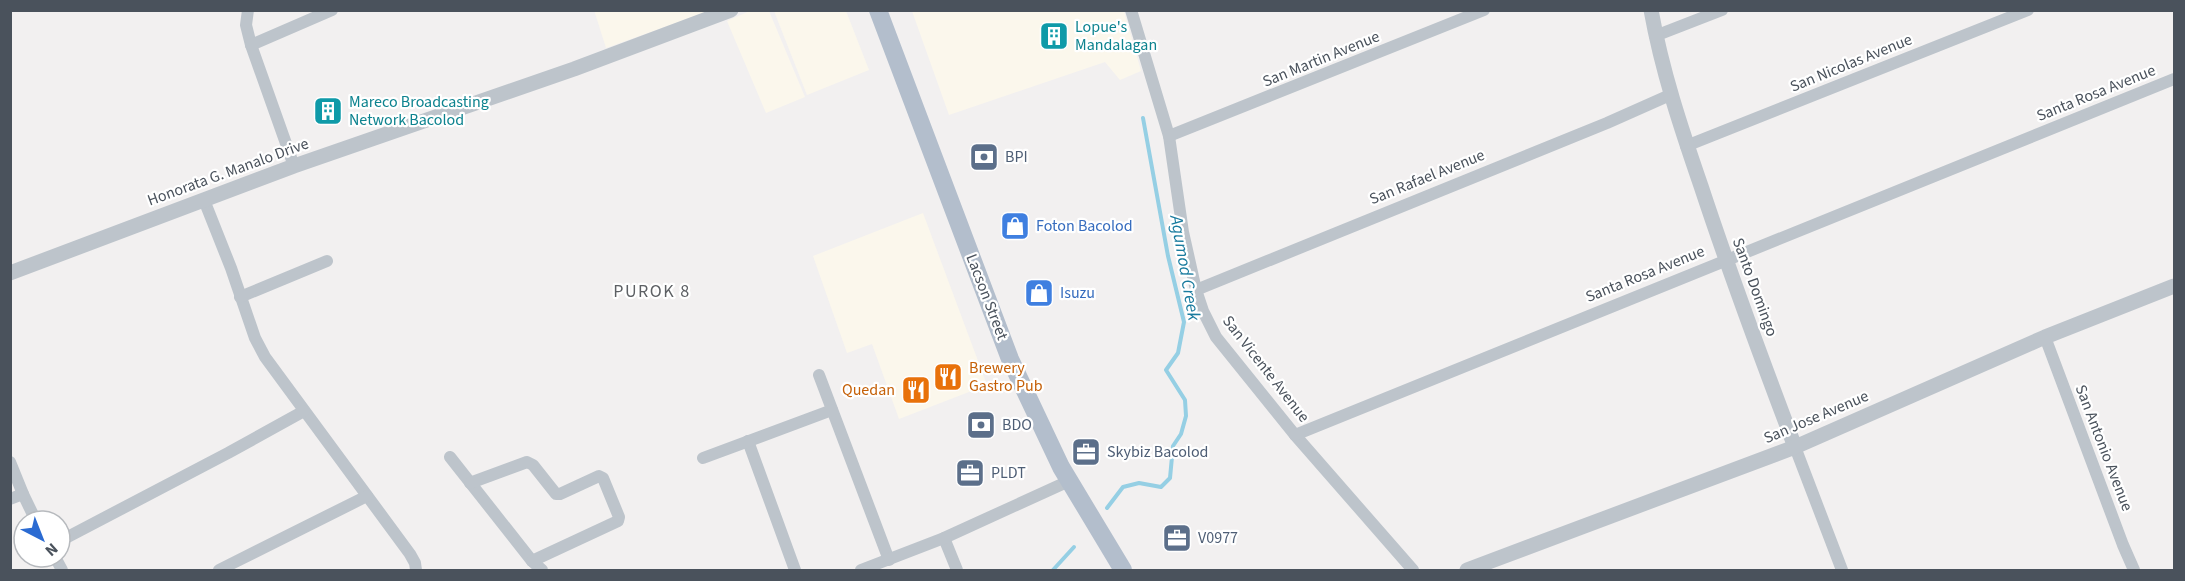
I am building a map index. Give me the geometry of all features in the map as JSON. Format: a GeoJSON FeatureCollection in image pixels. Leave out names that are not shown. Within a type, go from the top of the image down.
{"type":"FeatureCollection","features":[{"type":"Feature","properties":{"kind":"main road","name":"Lacson Street"},"geometry":{"type":"LineString","coordinates":[[878,10],[1010,359],[1069,481],[1123,570]]}},
{"type":"Feature","properties":{"kind":"street"},"geometry":{"type":"LineString","coordinates":[[248,10],[246,25],[251,45],[294,166]]}},
{"type":"Feature","properties":{"kind":"street"},"geometry":{"type":"LineString","coordinates":[[251,45],[332,10]]}},
{"type":"Feature","properties":{"kind":"street","name":"Honorata G. Manalo Drive"},"geometry":{"type":"LineString","coordinates":[[10,273],[294,166],[574,69],[731,10]]}},
{"type":"Feature","properties":{"kind":"street","name":"San Vicente Avenue"},"geometry":{"type":"LineString","coordinates":[[1131,10],[1169,136],[1184,232],[1196,290],[1203,311],[1216,336],[1295,435],[1413,570]]}},
{"type":"Feature","properties":{"kind":"street","name":"San Martin Avenue"},"geometry":{"type":"LineString","coordinates":[[1169,136],[1484,10]]}},
{"type":"Feature","properties":{"kind":"street","name":"Santo Domingo"},"geometry":{"type":"LineString","coordinates":[[1651,10],[1670,95],[1686,146],[1725,260],[1842,570]]}},
{"type":"Feature","properties":{"kind":"street"},"geometry":{"type":"LineString","coordinates":[[1655,36],[1722,10]]}},
{"type":"Feature","properties":{"kind":"street","name":"San Nicolas Avenue"},"geometry":{"type":"LineString","coordinates":[[1686,146],[2028,10]]}},
{"type":"Feature","properties":{"kind":"street","name":"Santa Rosa Avenue"},"geometry":{"type":"LineString","coordinates":[[1295,435],[2175,79]]}},
{"type":"Feature","properties":{"kind":"street","name":"San Rafael Avenue"},"geometry":{"type":"LineString","coordinates":[[1196,290],[1607,123],[1670,95]]}},
{"type":"Feature","properties":{"kind":"street"},"geometry":{"type":"LineString","coordinates":[[204,200],[259,347],[410,554],[416,570]]}},
{"type":"Feature","properties":{"kind":"street"},"geometry":{"type":"LineString","coordinates":[[240,297],[327,261]]}},
{"type":"Feature","properties":{"kind":"street","name":"San Jose Avenue"},"geometry":{"type":"LineString","coordinates":[[1467,570],[1795,447],[2045,337],[2175,286]]}},
{"type":"Feature","properties":{"kind":"street","name":"San Antonio Avenue"},"geometry":{"type":"LineString","coordinates":[[2045,337],[2134,570]]}},
{"type":"Feature","properties":{"kind":"street"},"geometry":{"type":"LineString","coordinates":[[819,375],[889,560]]}},
{"type":"Feature","properties":{"kind":"street"},"geometry":{"type":"LineString","coordinates":[[703,458],[832,410]]}},
{"type":"Feature","properties":{"kind":"street"},"geometry":{"type":"LineString","coordinates":[[72,535],[304,411]]}},
{"type":"Feature","properties":{"kind":"street"},"geometry":{"type":"LineString","coordinates":[[748,441],[795,570]]}},
{"type":"Feature","properties":{"kind":"street"},"geometry":{"type":"LineString","coordinates":[[450,457],[532,561],[542,570]]}},
{"type":"Feature","properties":{"kind":"street"},"geometry":{"type":"LineString","coordinates":[[10,462],[17,496],[27,509]]}},
{"type":"Feature","properties":{"kind":"street"},"geometry":{"type":"LineString","coordinates":[[470,483],[527,462],[533,465],[556,494],[560,495],[599,476],[603,478],[619,517],[618,521],[532,561]]}},
{"type":"Feature","properties":{"kind":"street"},"geometry":{"type":"LineString","coordinates":[[861,570],[944,538],[1069,481]]}},
{"type":"Feature","properties":{"kind":"street"},"geometry":{"type":"LineString","coordinates":[[219,570],[367,496]]}},
{"type":"Feature","properties":{"kind":"street"},"geometry":{"type":"LineString","coordinates":[[944,538],[957,570]]}},
{"type":"Feature","properties":{"kind":"shaded area"},"geometry":{"type":"Polygon","coordinates":[[[594,10],[709,11],[606,48],[594,10]]]}},
{"type":"Feature","properties":{"kind":"shaded area"},"geometry":{"type":"Polygon","coordinates":[[[752,10],[769,11],[805,97],[766,113],[727,21],[752,10]]]}},
{"type":"Feature","properties":{"kind":"shaded area"},"geometry":{"type":"Polygon","coordinates":[[[774,11],[846,11],[869,70],[807,95],[774,11]]]}},
{"type":"Feature","properties":{"kind":"shaded area","name":"Lopue's Mandalagan"},"geometry":{"type":"Polygon","coordinates":[[[912,11],[1124,11],[1141,71],[1120,80],[1105,62],[949,115],[912,11]]]}},
{"type":"Feature","properties":{"kind":"shaded area"},"geometry":{"type":"Polygon","coordinates":[[[923,213],[987,385],[899,419],[872,344],[847,353],[813,256],[923,213]]]}},
{"type":"Feature","properties":{"kind":"waterway","name":"Agumod Creek"},"geometry":{"type":"LineString","coordinates":[[1107,508],[1123,487],[1139,483],[1161,487],[1170,478],[1173,446],[1181,434],[1186,416],[1185,400],[1166,370],[1178,353],[1184,322],[1168,256],[1143,118]]}},
{"type":"Feature","properties":{"kind":"waterway","name":"Agumod Creek"},"geometry":{"type":"LineString","coordinates":[[1053,570],[1074,547]]}},
{"type":"Feature","properties":{"kind":"place","name":"Lopue's Mandalagan"},"geometry":{"type":"Point","coordinates":[1054,36]}},
{"type":"Feature","properties":{"kind":"place","name":"Mareco Broadcasting Network Bacolod"},"geometry":{"type":"Point","coordinates":[328,111]}},
{"type":"Feature","properties":{"kind":"place","name":"BPI"},"geometry":{"type":"Point","coordinates":[984,157]}},
{"type":"Feature","properties":{"kind":"place","name":"Foton Bacolod"},"geometry":{"type":"Point","coordinates":[1015,226]}},
{"type":"Feature","properties":{"kind":"place","name":"Isuzu"},"geometry":{"type":"Point","coordinates":[1039,293]}},
{"type":"Feature","properties":{"kind":"place","name":"Brewery Gastro Pub"},"geometry":{"type":"Point","coordinates":[948,377]}},
{"type":"Feature","properties":{"kind":"place","name":"Quedan"},"geometry":{"type":"Point","coordinates":[916,390]}},
{"type":"Feature","properties":{"kind":"place","name":"BDO"},"geometry":{"type":"Point","coordinates":[981,425]}},
{"type":"Feature","properties":{"kind":"place","name":"Skybiz Bacolod"},"geometry":{"type":"Point","coordinates":[1086,452]}},
{"type":"Feature","properties":{"kind":"place","name":"PLDT"},"geometry":{"type":"Point","coordinates":[970,473]}},
{"type":"Feature","properties":{"kind":"place","name":"V0977"},"geometry":{"type":"Point","coordinates":[1177,538]}},
{"type":"Feature","properties":{"kind":"district","name":"PUROK 8"},"geometry":{"type":"Point","coordinates":[652,291]}}]}
